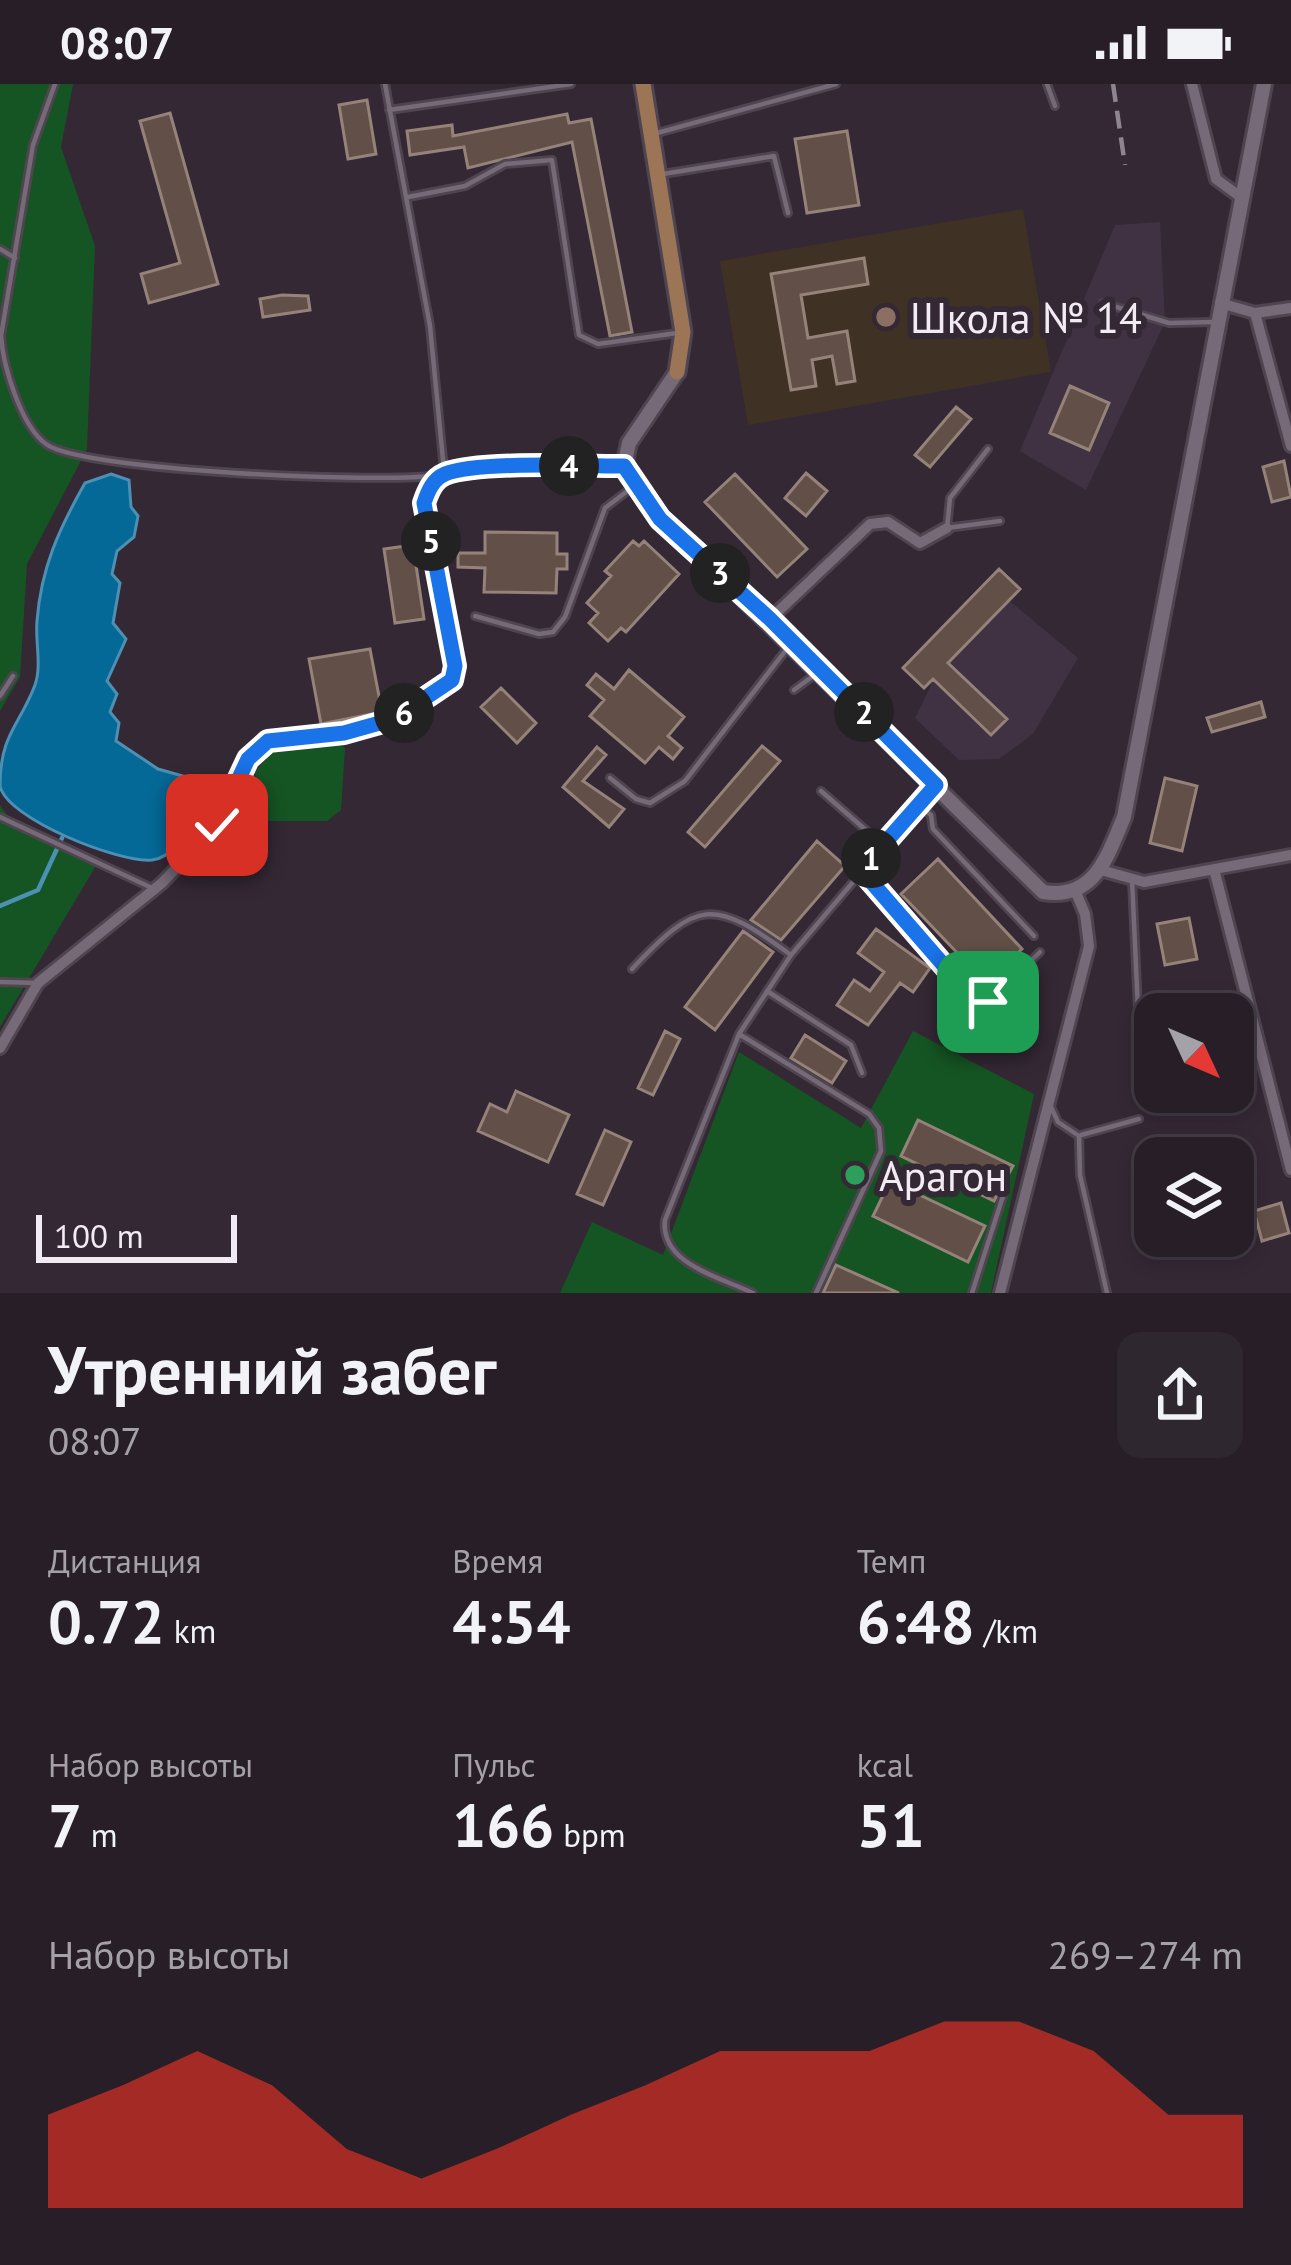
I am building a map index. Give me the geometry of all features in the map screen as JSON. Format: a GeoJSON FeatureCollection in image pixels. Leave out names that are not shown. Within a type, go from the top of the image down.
{"type":"FeatureCollection","features":[{"type":"Feature","properties":{"kind":"main road"},"geometry":{"type":"LineString","coordinates":[[643,84],[683,332],[677,372]]}},
{"type":"Feature","properties":{"kind":"street"},"geometry":{"type":"LineString","coordinates":[[1192,84],[1216,179],[1242,198]]}},
{"type":"Feature","properties":{"kind":"street"},"geometry":{"type":"LineString","coordinates":[[677,372],[629,442],[624,466],[634,486],[660,519],[770,619],[1043,892],[1065,895],[1101,870],[1124,817],[1264,84]]}},
{"type":"Feature","properties":{"kind":"street"},"geometry":{"type":"LineString","coordinates":[[1220,303],[1255,314],[1291,308]]}},
{"type":"Feature","properties":{"kind":"street"},"geometry":{"type":"LineString","coordinates":[[1255,314],[1291,446]]}},
{"type":"Feature","properties":{"kind":"street"},"geometry":{"type":"LineString","coordinates":[[0,1048],[38,983],[155,889],[217,825],[248,759],[268,741],[344,733],[394,719],[452,680],[455,666],[424,503],[429,487],[445,474],[541,466],[624,466]]}},
{"type":"Feature","properties":{"kind":"street"},"geometry":{"type":"LineString","coordinates":[[770,619],[870,524],[888,522],[920,543],[947,528]]}},
{"type":"Feature","properties":{"kind":"street"},"geometry":{"type":"LineString","coordinates":[[1101,870],[1144,882],[1291,855]]}},
{"type":"Feature","properties":{"kind":"street"},"geometry":{"type":"LineString","coordinates":[[1214,869],[1291,1170]]}},
{"type":"Feature","properties":{"kind":"street"},"geometry":{"type":"LineString","coordinates":[[1000,1293],[1089,946],[1085,914],[1075,890]]}},
{"type":"Feature","properties":{"kind":"lane"},"geometry":{"type":"LineString","coordinates":[[55,84],[33,145],[1,353],[36,435],[51,448],[149,469],[445,474],[430,326],[385,84]]}},
{"type":"Feature","properties":{"kind":"lane"},"geometry":{"type":"LineString","coordinates":[[388,110],[571,84]]}},
{"type":"Feature","properties":{"kind":"lane"},"geometry":{"type":"LineString","coordinates":[[795,84],[796,97]]}},
{"type":"Feature","properties":{"kind":"lane"},"geometry":{"type":"LineString","coordinates":[[651,135],[836,84]]}},
{"type":"Feature","properties":{"kind":"lane"},"geometry":{"type":"LineString","coordinates":[[1047,84],[1055,106]]}},
{"type":"Feature","properties":{"kind":"lane"},"geometry":{"type":"LineString","coordinates":[[406,197],[464,187],[505,164],[542,156],[552,160],[579,335],[598,344],[683,332]]}},
{"type":"Feature","properties":{"kind":"lane"},"geometry":{"type":"LineString","coordinates":[[658,175],[774,156],[788,213]]}},
{"type":"Feature","properties":{"kind":"lane"},"geometry":{"type":"LineString","coordinates":[[0,249],[15,258]]}},
{"type":"Feature","properties":{"kind":"lane"},"geometry":{"type":"LineString","coordinates":[[1103,303],[1169,323],[1217,322]]}},
{"type":"Feature","properties":{"kind":"lane"},"geometry":{"type":"LineString","coordinates":[[988,449],[950,498],[947,528],[1000,521]]}},
{"type":"Feature","properties":{"kind":"lane"},"geometry":{"type":"LineString","coordinates":[[475,616],[539,634],[554,632],[565,617],[604,508],[634,486]]}},
{"type":"Feature","properties":{"kind":"lane"},"geometry":{"type":"LineString","coordinates":[[610,778],[636,799],[650,802],[686,781],[793,642]]}},
{"type":"Feature","properties":{"kind":"lane"},"geometry":{"type":"LineString","coordinates":[[794,690],[820,669]]}},
{"type":"Feature","properties":{"kind":"lane"},"geometry":{"type":"LineString","coordinates":[[0,696],[13,676]]}},
{"type":"Feature","properties":{"kind":"lane"},"geometry":{"type":"LineString","coordinates":[[753,1293],[686,1261],[663,1237],[665,1220],[739,1034],[791,955],[936,785]]}},
{"type":"Feature","properties":{"kind":"lane"},"geometry":{"type":"LineString","coordinates":[[821,791],[883,845]]}},
{"type":"Feature","properties":{"kind":"lane"},"geometry":{"type":"LineString","coordinates":[[918,805],[931,815],[933,829],[1034,937]]}},
{"type":"Feature","properties":{"kind":"lane"},"geometry":{"type":"LineString","coordinates":[[0,817],[155,889]]}},
{"type":"Feature","properties":{"kind":"lane"},"geometry":{"type":"LineString","coordinates":[[861,870],[947,969],[988,1002],[1040,952]]}},
{"type":"Feature","properties":{"kind":"lane"},"geometry":{"type":"LineString","coordinates":[[1132,879],[1137,993]]}},
{"type":"Feature","properties":{"kind":"lane"},"geometry":{"type":"LineString","coordinates":[[632,969],[669,929],[693,914],[730,916],[791,955]]}},
{"type":"Feature","properties":{"kind":"lane"},"geometry":{"type":"LineString","coordinates":[[0,982],[38,983]]}},
{"type":"Feature","properties":{"kind":"lane"},"geometry":{"type":"LineString","coordinates":[[767,992],[851,1045],[862,1073]]}},
{"type":"Feature","properties":{"kind":"lane"},"geometry":{"type":"LineString","coordinates":[[739,1034],[868,1114],[879,1128],[881,1151],[816,1293]]}},
{"type":"Feature","properties":{"kind":"lane"},"geometry":{"type":"LineString","coordinates":[[1048,1102],[1058,1122],[1079,1136],[1139,1119]]}},
{"type":"Feature","properties":{"kind":"lane"},"geometry":{"type":"LineString","coordinates":[[1079,1136],[1080,1174],[1107,1293]]}},
{"type":"Feature","properties":{"kind":"lane"},"geometry":{"type":"LineString","coordinates":[[972,1293],[1004,1192]]}},
{"type":"Feature","properties":{"kind":"shaded area","name":"Школа № 14"},"geometry":{"type":"Polygon","coordinates":[[[1023,209],[1051,372],[748,425],[720,261],[1023,209]]]}},
{"type":"Feature","properties":{"kind":"shaded area"},"geometry":{"type":"Polygon","coordinates":[[[1160,222],[1165,322],[1086,490],[1020,451],[1115,225],[1160,222]]]}},
{"type":"Feature","properties":{"kind":"shaded area"},"geometry":{"type":"Polygon","coordinates":[[[994,588],[1078,658],[1033,734],[999,759],[959,760],[915,718],[965,617],[994,588]]]}},
{"type":"Feature","properties":{"kind":"green space"},"geometry":{"type":"Polygon","coordinates":[[[0,84],[73,84],[61,147],[95,246],[87,449],[27,564],[20,677],[0,711],[0,84]]]}},
{"type":"Feature","properties":{"kind":"green space"},"geometry":{"type":"Polygon","coordinates":[[[336,741],[345,748],[341,810],[327,821],[268,821],[257,808],[255,772],[274,749],[336,741]]]}},
{"type":"Feature","properties":{"kind":"green space"},"geometry":{"type":"Polygon","coordinates":[[[0,805],[7,815],[100,859],[0,1027],[0,805]]]}},
{"type":"Feature","properties":{"kind":"green space","name":"Арагон"},"geometry":{"type":"Polygon","coordinates":[[[913,1031],[1034,1094],[991,1293],[560,1293],[592,1222],[663,1255],[739,1052],[861,1128],[913,1031]]]}},
{"type":"Feature","properties":{"kind":"water"},"geometry":{"type":"Polygon","coordinates":[[[111,474],[129,480],[131,507],[138,516],[134,537],[117,551],[112,574],[120,583],[113,623],[126,639],[107,681],[117,694],[110,712],[119,723],[116,741],[158,769],[204,782],[209,801],[178,845],[152,860],[91,847],[42,825],[7,799],[0,786],[7,742],[37,677],[39,602],[53,549],[85,483],[111,474]]]}},
{"type":"Feature","properties":{"kind":"building"},"geometry":{"type":"Polygon","coordinates":[[[367,100],[376,154],[348,159],[339,105],[367,100]]]}},
{"type":"Feature","properties":{"kind":"building"},"geometry":{"type":"Polygon","coordinates":[[[170,113],[218,284],[149,303],[141,274],[180,263],[140,121],[170,113]]]}},
{"type":"Feature","properties":{"kind":"building"},"geometry":{"type":"Polygon","coordinates":[[[567,114],[569,123],[591,119],[632,332],[610,336],[572,142],[468,168],[464,147],[410,155],[407,131],[452,125],[453,136],[567,114]]]}},
{"type":"Feature","properties":{"kind":"building"},"geometry":{"type":"Polygon","coordinates":[[[847,131],[859,205],[807,213],[795,139],[847,131]]]}},
{"type":"Feature","properties":{"kind":"building"},"geometry":{"type":"Polygon","coordinates":[[[864,258],[868,284],[801,295],[808,338],[847,331],[855,381],[837,384],[832,356],[812,360],[816,386],[791,390],[771,274],[864,258]]]}},
{"type":"Feature","properties":{"kind":"building"},"geometry":{"type":"Polygon","coordinates":[[[308,296],[310,310],[263,317],[260,299],[308,296]]]}},
{"type":"Feature","properties":{"kind":"building"},"geometry":{"type":"Polygon","coordinates":[[[1070,386],[1109,403],[1089,450],[1050,433],[1070,386]]]}},
{"type":"Feature","properties":{"kind":"building"},"geometry":{"type":"Polygon","coordinates":[[[956,407],[971,419],[930,467],[915,455],[956,407]]]}},
{"type":"Feature","properties":{"kind":"building"},"geometry":{"type":"Polygon","coordinates":[[[1284,461],[1291,497],[1272,502],[1263,467],[1284,461]]]}},
{"type":"Feature","properties":{"kind":"building"},"geometry":{"type":"Polygon","coordinates":[[[806,473],[827,491],[806,516],[785,498],[806,473]]]}},
{"type":"Feature","properties":{"kind":"building"},"geometry":{"type":"Polygon","coordinates":[[[735,474],[807,549],[777,577],[705,502],[735,474]]]}},
{"type":"Feature","properties":{"kind":"building"},"geometry":{"type":"Polygon","coordinates":[[[485,532],[557,533],[557,554],[567,554],[567,569],[557,569],[556,593],[484,592],[485,568],[458,567],[458,553],[485,553],[485,532]]]}},
{"type":"Feature","properties":{"kind":"building"},"geometry":{"type":"Polygon","coordinates":[[[633,541],[639,546],[644,541],[679,574],[626,632],[621,628],[608,641],[589,623],[598,613],[587,603],[611,576],[605,571],[633,541]]]}},
{"type":"Feature","properties":{"kind":"building"},"geometry":{"type":"Polygon","coordinates":[[[413,545],[424,619],[395,623],[384,549],[413,545]]]}},
{"type":"Feature","properties":{"kind":"building"},"geometry":{"type":"Polygon","coordinates":[[[999,569],[1020,589],[948,663],[1007,719],[991,735],[933,679],[924,688],[903,668],[999,569]]]}},
{"type":"Feature","properties":{"kind":"building"},"geometry":{"type":"Polygon","coordinates":[[[370,649],[382,712],[321,724],[309,659],[370,649]]]}},
{"type":"Feature","properties":{"kind":"building"},"geometry":{"type":"Polygon","coordinates":[[[629,670],[684,717],[668,736],[682,748],[673,759],[659,747],[645,763],[590,716],[604,700],[587,685],[596,674],[614,689],[629,670]]]}},
{"type":"Feature","properties":{"kind":"building"},"geometry":{"type":"Polygon","coordinates":[[[501,688],[536,723],[517,743],[481,707],[501,688]]]}},
{"type":"Feature","properties":{"kind":"building"},"geometry":{"type":"Polygon","coordinates":[[[1261,702],[1265,717],[1212,732],[1207,718],[1261,702]]]}},
{"type":"Feature","properties":{"kind":"building"},"geometry":{"type":"Polygon","coordinates":[[[762,746],[780,761],[705,847],[688,832],[762,746]]]}},
{"type":"Feature","properties":{"kind":"building"},"geometry":{"type":"Polygon","coordinates":[[[597,747],[606,755],[583,781],[624,809],[609,827],[563,787],[597,747]]]}},
{"type":"Feature","properties":{"kind":"building"},"geometry":{"type":"Polygon","coordinates":[[[1165,778],[1197,786],[1182,851],[1150,843],[1165,778]]]}},
{"type":"Feature","properties":{"kind":"building"},"geometry":{"type":"Polygon","coordinates":[[[817,841],[845,866],[781,940],[751,920],[817,841]]]}},
{"type":"Feature","properties":{"kind":"building"},"geometry":{"type":"Polygon","coordinates":[[[938,859],[1022,949],[986,983],[901,894],[938,859]]]}},
{"type":"Feature","properties":{"kind":"building"},"geometry":{"type":"Polygon","coordinates":[[[1189,918],[1197,959],[1165,965],[1157,924],[1189,918]]]}},
{"type":"Feature","properties":{"kind":"building"},"geometry":{"type":"Polygon","coordinates":[[[876,929],[930,968],[913,992],[900,983],[868,1025],[837,1005],[854,980],[870,991],[884,972],[858,953],[876,929]]]}},
{"type":"Feature","properties":{"kind":"building"},"geometry":{"type":"Polygon","coordinates":[[[743,931],[773,952],[715,1030],[685,1007],[743,931]]]}},
{"type":"Feature","properties":{"kind":"building"},"geometry":{"type":"Polygon","coordinates":[[[665,1031],[680,1039],[653,1095],[638,1088],[665,1031]]]}},
{"type":"Feature","properties":{"kind":"building"},"geometry":{"type":"Polygon","coordinates":[[[805,1035],[846,1061],[832,1083],[791,1058],[805,1035]]]}},
{"type":"Feature","properties":{"kind":"building"},"geometry":{"type":"Polygon","coordinates":[[[516,1091],[569,1115],[548,1162],[478,1131],[490,1104],[507,1112],[516,1091]]]}},
{"type":"Feature","properties":{"kind":"building"},"geometry":{"type":"Polygon","coordinates":[[[918,1120],[1013,1166],[994,1201],[901,1156],[918,1120]]]}},
{"type":"Feature","properties":{"kind":"building"},"geometry":{"type":"Polygon","coordinates":[[[605,1130],[631,1142],[603,1205],[577,1194],[605,1130]]]}},
{"type":"Feature","properties":{"kind":"building"},"geometry":{"type":"Polygon","coordinates":[[[890,1181],[985,1226],[968,1262],[873,1216],[890,1181]]]}},
{"type":"Feature","properties":{"kind":"building"},"geometry":{"type":"Polygon","coordinates":[[[1281,1203],[1289,1233],[1262,1241],[1254,1211],[1281,1203]]]}},
{"type":"Feature","properties":{"kind":"building"},"geometry":{"type":"Polygon","coordinates":[[[836,1265],[899,1293],[823,1293],[836,1265]]]}},
{"type":"Feature","properties":{"kind":"waterway"},"geometry":{"type":"LineString","coordinates":[[0,906],[38,890],[62,838]]}},
{"type":"Feature","properties":{"kind":"railway"},"geometry":{"type":"LineString","coordinates":[[1113,84],[1125,165]]}},
{"type":"Feature","properties":{"kind":"place","name":"Школа № 14"},"geometry":{"type":"Point","coordinates":[886,317]}},
{"type":"Feature","properties":{"kind":"place","name":"Арагон"},"geometry":{"type":"Point","coordinates":[855,1175]}},
{"type":"Feature","properties":{"kind":"route"},"geometry":{"type":"LineString","coordinates":[[217,825],[248,759],[268,741],[344,733],[394,719],[452,680],[455,666],[424,503],[429,487],[445,474],[541,466],[624,466],[660,519],[770,619],[936,785],[861,870],[947,969],[988,1002]]}}]}
